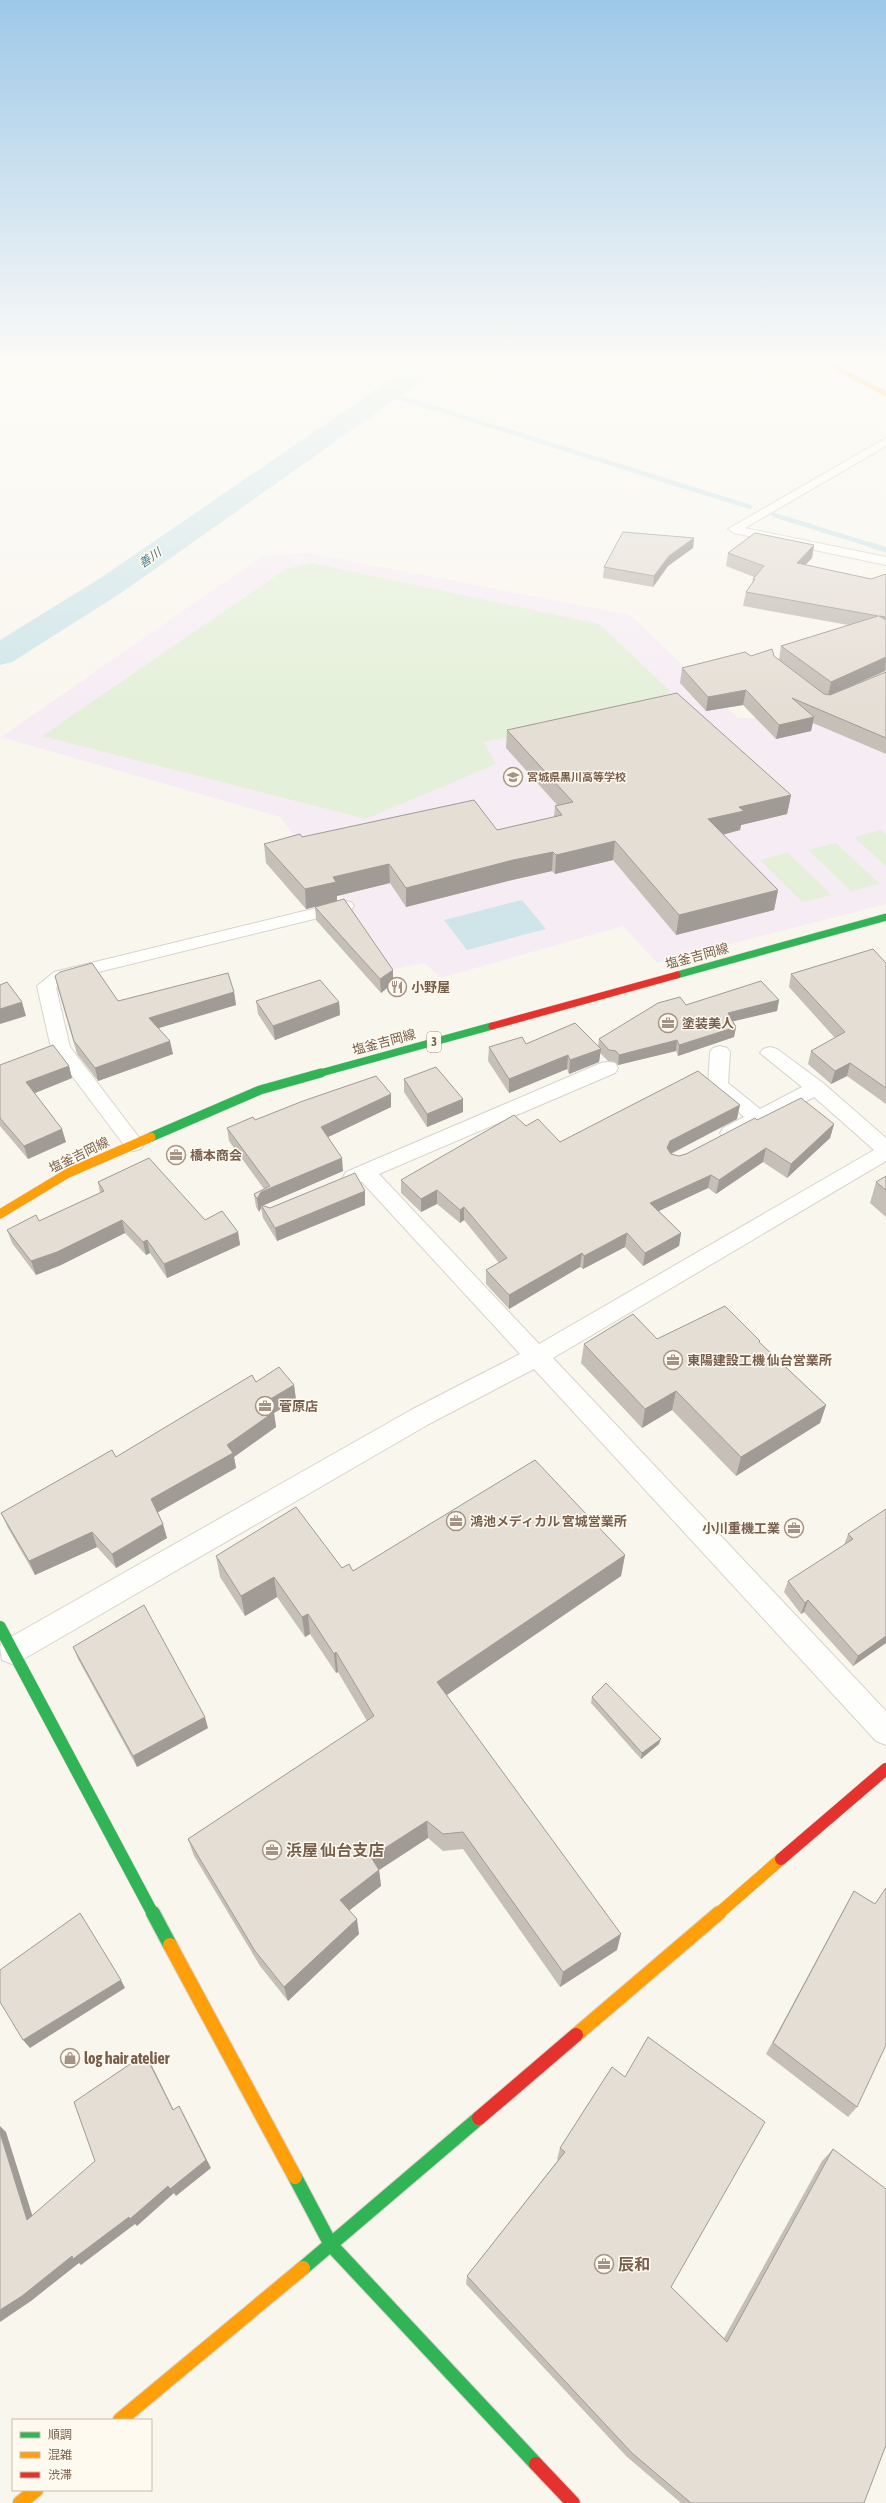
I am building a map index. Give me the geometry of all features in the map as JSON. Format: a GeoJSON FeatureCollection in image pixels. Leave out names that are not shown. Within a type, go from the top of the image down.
{"type":"FeatureCollection","features":[{"type":"Feature","properties":{"kind":"street"},"geometry":{"type":"LineString","coordinates":[[824,477],[734,529],[886,561]]}},
{"type":"Feature","properties":{"kind":"street"},"geometry":{"type":"LineString","coordinates":[[134,1144],[61,1048],[46,986],[60,976],[348,905]]}},
{"type":"Feature","properties":{"kind":"street","name":"塩釜吉岡線"},"geometry":{"type":"LineString","coordinates":[[0,1214],[68,1173],[260,1090],[886,917]]}},
{"type":"Feature","properties":{"kind":"street"},"geometry":{"type":"LineString","coordinates":[[720,1052],[718,1085],[758,1118]]}},
{"type":"Feature","properties":{"kind":"street"},"geometry":{"type":"LineString","coordinates":[[770,1053],[816,1088],[886,1148]]}},
{"type":"Feature","properties":{"kind":"street"},"geometry":{"type":"LineString","coordinates":[[336,1184],[608,1068]]}},
{"type":"Feature","properties":{"kind":"street"},"geometry":{"type":"LineString","coordinates":[[710,1143],[816,1088]]}},
{"type":"Feature","properties":{"kind":"street"},"geometry":{"type":"LineString","coordinates":[[12,1651],[420,1417],[536,1357],[886,1152]]}},
{"type":"Feature","properties":{"kind":"street"},"geometry":{"type":"LineString","coordinates":[[365,1172],[886,1731]]}},
{"type":"Feature","properties":{"kind":"street"},"geometry":{"type":"LineString","coordinates":[[0,1627],[331,2245],[573,2503]]}},
{"type":"Feature","properties":{"kind":"street"},"geometry":{"type":"LineString","coordinates":[[121,2419],[331,2245],[886,1769]]}},
{"type":"Feature","properties":{"kind":"street"},"geometry":{"type":"LineString","coordinates":[[20,2503],[35,2491]]}},
{"type":"Feature","properties":{"kind":"shaded area","name":"宮城県黒川高等学校"},"geometry":{"type":"Polygon","coordinates":[[[309,553],[630,615],[738,718],[771,718],[886,682],[886,904],[657,963],[623,926],[441,978],[424,963],[393,969],[356,916],[280,817],[1,737],[262,556],[309,553]]]}},
{"type":"Feature","properties":{"kind":"shaded area"},"geometry":{"type":"Polygon","coordinates":[[[522,900],[546,929],[467,950],[444,920],[522,900]]]}},
{"type":"Feature","properties":{"kind":"green space"},"geometry":{"type":"Polygon","coordinates":[[[312,563],[599,624],[670,691],[648,707],[484,742],[496,764],[366,819],[42,736],[286,569],[312,563]]]}},
{"type":"Feature","properties":{"kind":"green space"},"geometry":{"type":"Polygon","coordinates":[[[881,830],[886,835],[886,866],[854,837],[881,830]]]}},
{"type":"Feature","properties":{"kind":"green space"},"geometry":{"type":"Polygon","coordinates":[[[836,843],[880,884],[851,891],[808,850],[836,843]]]}},
{"type":"Feature","properties":{"kind":"green space"},"geometry":{"type":"Polygon","coordinates":[[[788,853],[832,895],[802,902],[760,860],[788,853]]]}},
{"type":"Feature","properties":{"kind":"building"},"geometry":{"type":"Polygon","coordinates":[[[623,532],[694,538],[669,556],[654,576],[604,567],[623,532]]]}},
{"type":"Feature","properties":{"kind":"building"},"geometry":{"type":"Polygon","coordinates":[[[755,533],[814,545],[797,563],[871,579],[886,574],[886,617],[879,616],[886,620],[886,657],[831,682],[781,646],[878,616],[746,592],[755,579],[753,579],[764,566],[728,553],[755,533]]]}},
{"type":"Feature","properties":{"kind":"building"},"geometry":{"type":"Polygon","coordinates":[[[772,649],[774,656],[824,694],[830,695],[886,672],[886,738],[792,698],[814,717],[779,725],[746,690],[708,697],[682,668],[745,652],[751,656],[772,649]]]}},
{"type":"Feature","properties":{"kind":"building"},"geometry":{"type":"Polygon","coordinates":[[[677,693],[791,795],[739,807],[744,811],[708,819],[778,890],[679,915],[615,841],[556,855],[553,852],[513,860],[406,888],[389,864],[333,877],[336,882],[305,889],[264,844],[300,834],[302,837],[474,800],[497,830],[562,815],[555,806],[573,802],[507,730],[677,693]]]}},
{"type":"Feature","properties":{"kind":"building"},"geometry":{"type":"Polygon","coordinates":[[[344,899],[393,970],[380,979],[315,907],[344,899]]]}},
{"type":"Feature","properties":{"kind":"building"},"geometry":{"type":"Polygon","coordinates":[[[873,949],[886,963],[886,1088],[850,1063],[835,1071],[811,1051],[845,1032],[791,974],[873,949]]]}},
{"type":"Feature","properties":{"kind":"building"},"geometry":{"type":"Polygon","coordinates":[[[92,963],[118,1001],[228,973],[234,992],[149,1018],[170,1041],[95,1068],[74,1041],[55,976],[60,972],[92,963]]]}},
{"type":"Feature","properties":{"kind":"building"},"geometry":{"type":"Polygon","coordinates":[[[320,980],[339,1002],[273,1026],[256,1001],[320,980]]]}},
{"type":"Feature","properties":{"kind":"building"},"geometry":{"type":"Polygon","coordinates":[[[761,981],[779,1000],[728,1013],[736,1027],[679,1045],[677,1040],[619,1055],[616,1051],[609,1050],[599,1039],[658,1003],[680,997],[686,1005],[761,981]]]}},
{"type":"Feature","properties":{"kind":"building"},"geometry":{"type":"Polygon","coordinates":[[[7,982],[22,1002],[0,1009],[0,985],[7,982]]]}},
{"type":"Feature","properties":{"kind":"building"},"geometry":{"type":"Polygon","coordinates":[[[575,1023],[601,1049],[570,1060],[568,1055],[509,1079],[489,1047],[522,1037],[526,1044],[575,1023]]]}},
{"type":"Feature","properties":{"kind":"building"},"geometry":{"type":"Polygon","coordinates":[[[53,1045],[69,1066],[26,1082],[62,1129],[24,1146],[0,1118],[0,1065],[53,1045]]]}},
{"type":"Feature","properties":{"kind":"building"},"geometry":{"type":"Polygon","coordinates":[[[436,1067],[463,1099],[427,1114],[404,1079],[436,1067]]]}},
{"type":"Feature","properties":{"kind":"building"},"geometry":{"type":"Polygon","coordinates":[[[698,1071],[740,1105],[670,1141],[667,1148],[671,1154],[679,1156],[686,1154],[755,1118],[757,1120],[801,1098],[834,1124],[791,1164],[766,1148],[719,1180],[711,1175],[650,1203],[681,1233],[645,1253],[627,1233],[584,1256],[582,1253],[509,1295],[486,1270],[507,1258],[464,1207],[460,1210],[437,1190],[421,1199],[401,1180],[514,1115],[526,1126],[538,1119],[560,1142],[698,1071]]]}},
{"type":"Feature","properties":{"kind":"building"},"geometry":{"type":"Polygon","coordinates":[[[376,1076],[391,1094],[321,1127],[342,1158],[261,1192],[257,1199],[254,1194],[270,1186],[227,1128],[253,1117],[255,1120],[303,1101],[376,1076]]]}},
{"type":"Feature","properties":{"kind":"building"},"geometry":{"type":"Polygon","coordinates":[[[149,1158],[205,1220],[222,1211],[238,1232],[164,1264],[147,1240],[143,1242],[122,1220],[57,1252],[31,1261],[7,1230],[36,1215],[39,1221],[104,1191],[98,1182],[149,1158]]]}},
{"type":"Feature","properties":{"kind":"building"},"geometry":{"type":"Polygon","coordinates":[[[355,1173],[365,1191],[275,1228],[261,1205],[270,1208],[355,1173]]]}},
{"type":"Feature","properties":{"kind":"building"},"geometry":{"type":"Polygon","coordinates":[[[886,1176],[886,1190],[876,1182],[886,1176]]]}},
{"type":"Feature","properties":{"kind":"building"},"geometry":{"type":"Polygon","coordinates":[[[725,1306],[760,1341],[759,1342],[826,1405],[741,1457],[676,1391],[645,1409],[584,1344],[633,1314],[657,1339],[725,1306]]]}},
{"type":"Feature","properties":{"kind":"building"},"geometry":{"type":"Polygon","coordinates":[[[279,1367],[294,1385],[267,1401],[274,1412],[227,1445],[233,1453],[151,1499],[163,1524],[112,1554],[92,1532],[29,1561],[1,1513],[112,1450],[116,1457],[252,1375],[256,1382],[279,1367]]]}},
{"type":"Feature","properties":{"kind":"building"},"geometry":{"type":"Polygon","coordinates":[[[535,1460],[625,1555],[437,1682],[621,1934],[563,1972],[463,1832],[443,1834],[427,1821],[371,1857],[379,1870],[340,1900],[357,1919],[284,1987],[255,1951],[188,1839],[374,1716],[336,1652],[334,1654],[308,1614],[302,1617],[274,1577],[241,1596],[216,1556],[296,1507],[342,1568],[349,1564],[353,1571],[535,1460]]]}},
{"type":"Feature","properties":{"kind":"building"},"geometry":{"type":"Polygon","coordinates":[[[886,1509],[886,1636],[858,1656],[808,1600],[805,1603],[788,1581],[853,1539],[848,1534],[886,1509]]]}},
{"type":"Feature","properties":{"kind":"building"},"geometry":{"type":"Polygon","coordinates":[[[144,1605],[205,1717],[133,1756],[73,1647],[144,1605]]]}},
{"type":"Feature","properties":{"kind":"building"},"geometry":{"type":"Polygon","coordinates":[[[606,1683],[661,1739],[642,1753],[592,1697],[606,1683]]]}},
{"type":"Feature","properties":{"kind":"building"},"geometry":{"type":"Polygon","coordinates":[[[886,1888],[886,2045],[857,2107],[773,2043],[854,1891],[875,1904],[886,1888]]]}},
{"type":"Feature","properties":{"kind":"building"},"geometry":{"type":"Polygon","coordinates":[[[80,1913],[121,1980],[23,2040],[0,2002],[0,1970],[80,1913]]]}},
{"type":"Feature","properties":{"kind":"building"},"geometry":{"type":"Polygon","coordinates":[[[648,2037],[765,2122],[671,2287],[727,2342],[833,2149],[886,2189],[886,2445],[864,2503],[691,2503],[632,2453],[467,2276],[565,2152],[560,2148],[612,2067],[625,2077],[648,2037]]]}},
{"type":"Feature","properties":{"kind":"building"},"geometry":{"type":"Polygon","coordinates":[[[145,2054],[173,2110],[179,2106],[206,2160],[170,2189],[168,2186],[130,2219],[129,2217],[73,2259],[72,2256],[22,2296],[0,2310],[0,2133],[27,2220],[95,2161],[74,2102],[145,2054]]]}},
{"type":"Feature","properties":{"kind":"waterway","name":"善川"},"geometry":{"type":"LineString","coordinates":[[0,655],[110,586],[268,477]]}},
{"type":"Feature","properties":{"kind":"waterway"},"geometry":{"type":"LineString","coordinates":[[654,477],[750,507]]}},
{"type":"Feature","properties":{"kind":"waterway"},"geometry":{"type":"LineString","coordinates":[[774,515],[874,546]]}},
{"type":"Feature","properties":{"kind":"waterway"},"geometry":{"type":"LineString","coordinates":[[874,546],[886,550]]}},
{"type":"Feature","properties":{"kind":"traffic: fast"},"geometry":{"type":"LineString","coordinates":[[677,975],[886,917]]}},
{"type":"Feature","properties":{"kind":"traffic: fast"},"geometry":{"type":"LineString","coordinates":[[151,1137],[260,1090],[492,1026]]}},
{"type":"Feature","properties":{"kind":"traffic: fast"},"geometry":{"type":"LineString","coordinates":[[0,1627],[170,1945]]}},
{"type":"Feature","properties":{"kind":"traffic: fast"},"geometry":{"type":"LineString","coordinates":[[303,2268],[479,2118]]}},
{"type":"Feature","properties":{"kind":"traffic: fast"},"geometry":{"type":"LineString","coordinates":[[295,2177],[331,2245],[536,2464]]}},
{"type":"Feature","properties":{"kind":"traffic: slow"},"geometry":{"type":"LineString","coordinates":[[0,1214],[68,1173],[151,1137]]}},
{"type":"Feature","properties":{"kind":"traffic: slow"},"geometry":{"type":"LineString","coordinates":[[576,2035],[781,1859]]}},
{"type":"Feature","properties":{"kind":"traffic: slow"},"geometry":{"type":"LineString","coordinates":[[170,1945],[295,2177]]}},
{"type":"Feature","properties":{"kind":"traffic: slow"},"geometry":{"type":"LineString","coordinates":[[121,2419],[303,2268]]}},
{"type":"Feature","properties":{"kind":"traffic: slow"},"geometry":{"type":"LineString","coordinates":[[20,2503],[35,2491]]}},
{"type":"Feature","properties":{"kind":"traffic: jam"},"geometry":{"type":"LineString","coordinates":[[492,1026],[677,975]]}},
{"type":"Feature","properties":{"kind":"traffic: jam"},"geometry":{"type":"LineString","coordinates":[[781,1859],[886,1769]]}},
{"type":"Feature","properties":{"kind":"traffic: jam"},"geometry":{"type":"LineString","coordinates":[[479,2118],[576,2035]]}},
{"type":"Feature","properties":{"kind":"traffic: jam"},"geometry":{"type":"LineString","coordinates":[[536,2464],[573,2503]]}},
{"type":"Feature","properties":{"kind":"place","name":"宮城県黒川高等学校"},"geometry":{"type":"Point","coordinates":[513,777]}},
{"type":"Feature","properties":{"kind":"place","name":"小野屋"},"geometry":{"type":"Point","coordinates":[397,987]}},
{"type":"Feature","properties":{"kind":"place","name":"塗装美人"},"geometry":{"type":"Point","coordinates":[668,1023]}},
{"type":"Feature","properties":{"kind":"place","name":"橋本商会"},"geometry":{"type":"Point","coordinates":[176,1155]}},
{"type":"Feature","properties":{"kind":"place","name":"東陽建設工機 仙台営業所"},"geometry":{"type":"Point","coordinates":[673,1360]}},
{"type":"Feature","properties":{"kind":"place","name":"菅原店"},"geometry":{"type":"Point","coordinates":[265,1406]}},
{"type":"Feature","properties":{"kind":"place","name":"鴻池メディカル 宮城営業所"},"geometry":{"type":"Point","coordinates":[456,1521]}},
{"type":"Feature","properties":{"kind":"place","name":"小川重機工業"},"geometry":{"type":"Point","coordinates":[794,1528]}},
{"type":"Feature","properties":{"kind":"place","name":"浜屋 仙台支店"},"geometry":{"type":"Point","coordinates":[272,1850]}},
{"type":"Feature","properties":{"kind":"place","name":"log hair atelier"},"geometry":{"type":"Point","coordinates":[70,2058]}},
{"type":"Feature","properties":{"kind":"place","name":"辰和"},"geometry":{"type":"Point","coordinates":[604,2264]}}]}
